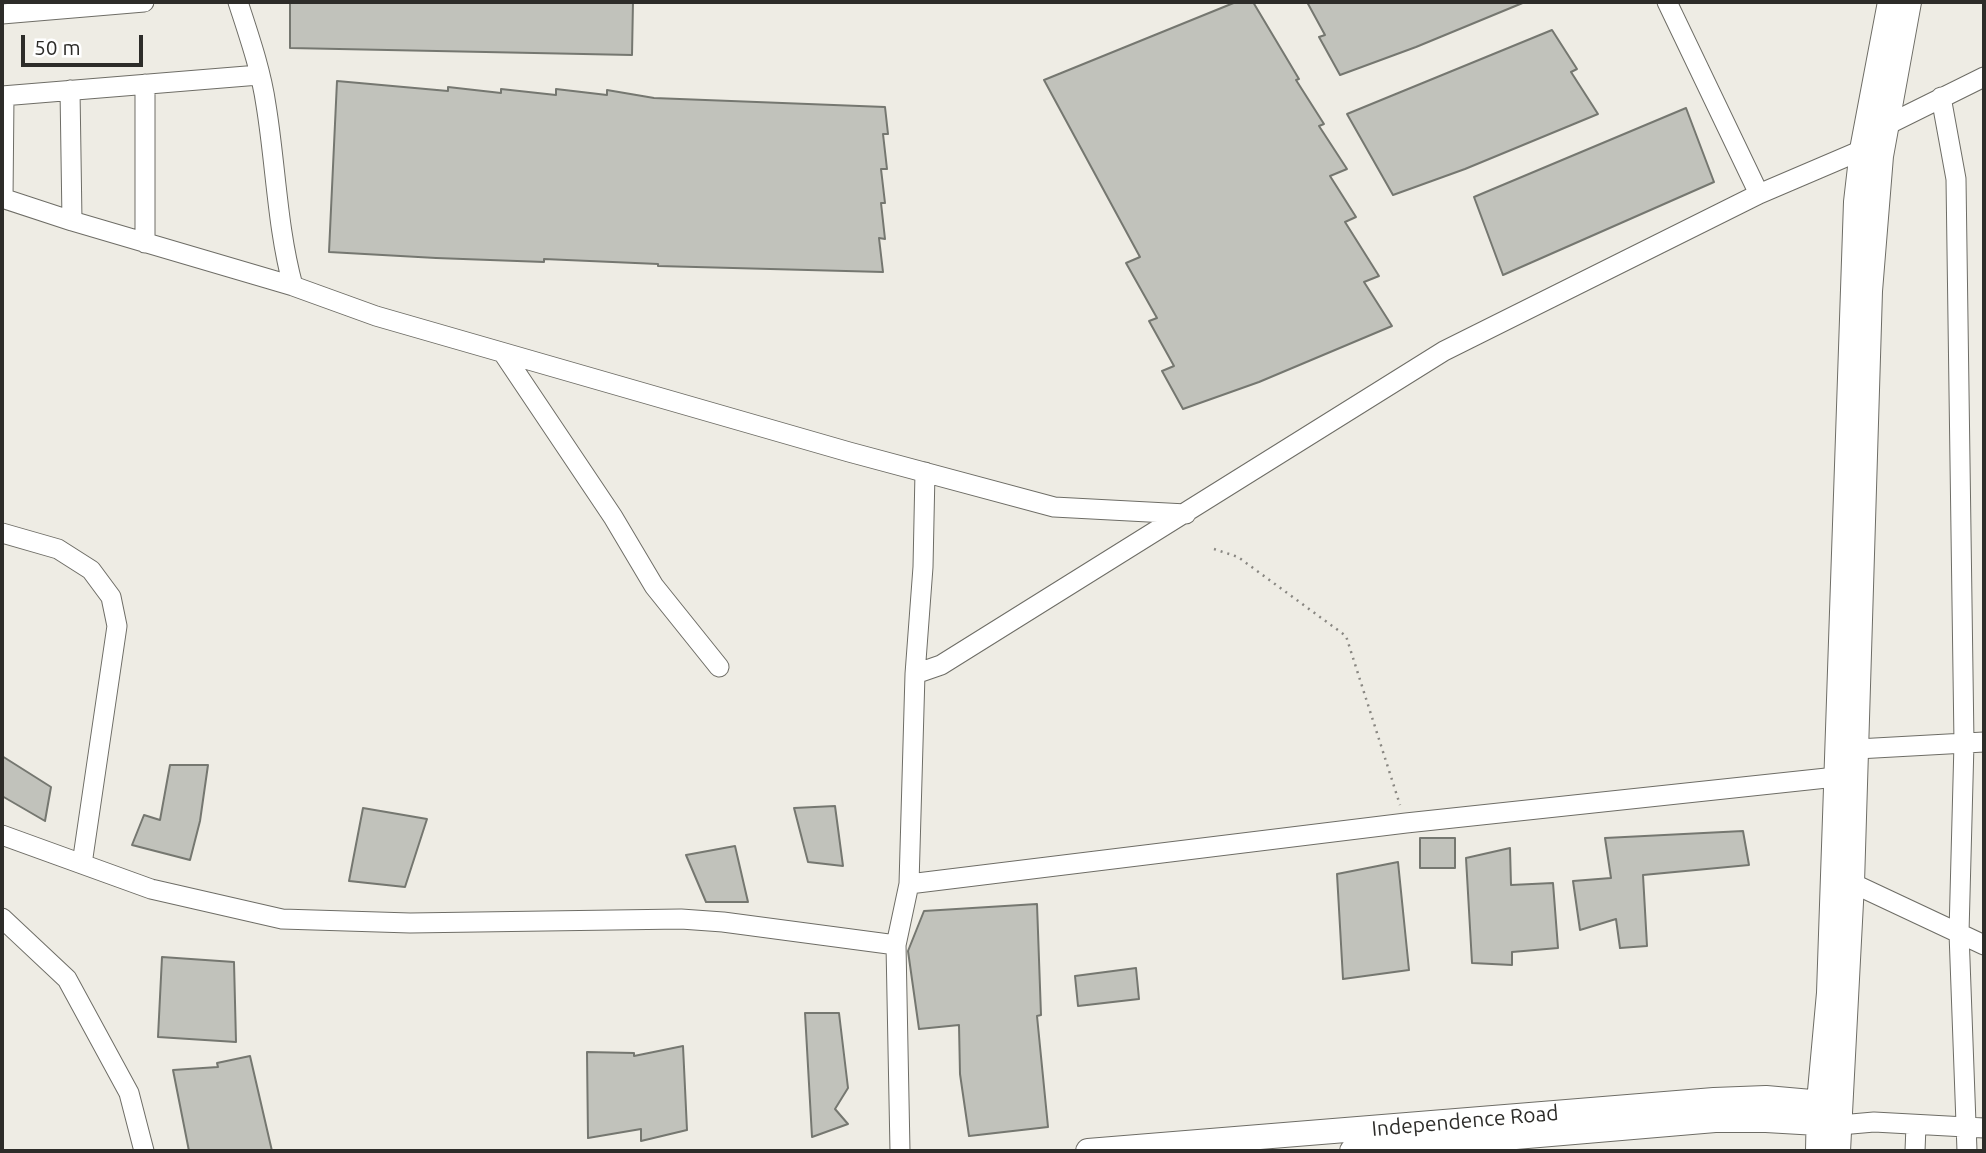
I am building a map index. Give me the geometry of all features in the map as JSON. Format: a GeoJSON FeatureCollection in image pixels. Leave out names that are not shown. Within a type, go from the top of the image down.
{"type":"FeatureCollection","features":[{"type":"Feature","properties":{"kind":"main road"},"geometry":{"type":"LineString","coordinates":[[1818,1151],[1830,1114],[1853,883],[1857,749],[1856,202],[1862,150],[1889,2]]}},
{"type":"Feature","properties":{"kind":"main road"},"geometry":{"type":"LineString","coordinates":[[1838,1151],[1830,1114],[1829,993],[1836,777],[1870,291],[1885,126],[1909,2]]}},
{"type":"Feature","properties":{"kind":"main road","name":"Independence Road"},"geometry":{"type":"LineString","coordinates":[[1088,1151],[1714,1100],[1766,1098],[1830,1114]]}},
{"type":"Feature","properties":{"kind":"main road","name":"Independence Road"},"geometry":{"type":"LineString","coordinates":[[1352,1151],[1715,1120],[1766,1120],[1830,1114]]}},
{"type":"Feature","properties":{"kind":"street"},"geometry":{"type":"LineString","coordinates":[[2,13],[144,2]]}},
{"type":"Feature","properties":{"kind":"street"},"geometry":{"type":"LineString","coordinates":[[238,2],[266,103],[281,233],[293,286]]}},
{"type":"Feature","properties":{"kind":"street"},"geometry":{"type":"LineString","coordinates":[[1667,2],[1759,194]]}},
{"type":"Feature","properties":{"kind":"street"},"geometry":{"type":"LineString","coordinates":[[259,75],[3,96],[2,198],[72,222],[293,286],[376,316],[1054,507],[1186,514]]}},
{"type":"Feature","properties":{"kind":"street"},"geometry":{"type":"LineString","coordinates":[[915,674],[941,665],[1444,351],[1759,194],[1862,150],[1885,126],[1984,77]]}},
{"type":"Feature","properties":{"kind":"street"},"geometry":{"type":"LineString","coordinates":[[145,84],[145,243]]}},
{"type":"Feature","properties":{"kind":"street"},"geometry":{"type":"LineString","coordinates":[[70,90],[72,222]]}},
{"type":"Feature","properties":{"kind":"street"},"geometry":{"type":"LineString","coordinates":[[1941,97],[1956,179],[1964,743],[1959,933],[1976,1128],[1967,1151]]}},
{"type":"Feature","properties":{"kind":"street"},"geometry":{"type":"LineString","coordinates":[[503,352],[613,517],[654,586],[719,667]]}},
{"type":"Feature","properties":{"kind":"street"},"geometry":{"type":"LineString","coordinates":[[900,1151],[896,946],[909,884],[915,674],[923,567],[925,472]]}},
{"type":"Feature","properties":{"kind":"street"},"geometry":{"type":"LineString","coordinates":[[2,533],[58,549],[91,570],[111,597],[117,626],[82,864]]}},
{"type":"Feature","properties":{"kind":"street"},"geometry":{"type":"LineString","coordinates":[[1857,749],[1984,742]]}},
{"type":"Feature","properties":{"kind":"street"},"geometry":{"type":"LineString","coordinates":[[909,884],[1406,823],[1836,777]]}},
{"type":"Feature","properties":{"kind":"street"},"geometry":{"type":"LineString","coordinates":[[2,835],[151,889],[282,919],[410,923],[681,919],[723,922],[896,946]]}},
{"type":"Feature","properties":{"kind":"street"},"geometry":{"type":"LineString","coordinates":[[1853,883],[1984,945]]}},
{"type":"Feature","properties":{"kind":"street"},"geometry":{"type":"LineString","coordinates":[[2,918],[67,979],[129,1093],[144,1151]]}},
{"type":"Feature","properties":{"kind":"street"},"geometry":{"type":"LineString","coordinates":[[1830,1114],[1874,1122],[1976,1128]]}},
{"type":"Feature","properties":{"kind":"street"},"geometry":{"type":"LineString","coordinates":[[1915,1151],[1916,1126]]}},
{"type":"Feature","properties":{"kind":"path"},"geometry":{"type":"LineString","coordinates":[[1214,550],[1238,557],[1346,636],[1406,823]]}},
{"type":"Feature","properties":{"kind":"building"},"geometry":{"type":"Polygon","coordinates":[[[290,2],[633,2],[632,55],[290,48],[290,2]]]}},
{"type":"Feature","properties":{"kind":"building"},"geometry":{"type":"Polygon","coordinates":[[[1236,2],[1253,2],[1324,124],[1319,126],[1347,169],[1330,176],[1356,217],[1345,222],[1379,276],[1364,282],[1392,326],[1259,382],[1183,409],[1162,371],[1174,366],[1149,321],[1157,318],[1126,263],[1140,257],[1044,80],[1236,2]]]}},
{"type":"Feature","properties":{"kind":"building"},"geometry":{"type":"Polygon","coordinates":[[[1307,2],[1525,2],[1340,75],[1319,37],[1325,35],[1307,2]]]}},
{"type":"Feature","properties":{"kind":"building"},"geometry":{"type":"Polygon","coordinates":[[[1552,30],[1577,69],[1571,72],[1598,114],[1465,169],[1393,195],[1347,114],[1552,30]]]}},
{"type":"Feature","properties":{"kind":"building"},"geometry":{"type":"Polygon","coordinates":[[[337,81],[448,91],[448,87],[556,95],[556,89],[607,95],[607,90],[654,98],[885,107],[888,134],[883,134],[887,169],[881,169],[885,203],[881,203],[885,239],[879,238],[883,272],[658,266],[544,259],[544,262],[329,252],[337,81]]]}},
{"type":"Feature","properties":{"kind":"building"},"geometry":{"type":"Polygon","coordinates":[[[1686,108],[1714,182],[1503,275],[1474,197],[1686,108]]]}},
{"type":"Feature","properties":{"kind":"building"},"geometry":{"type":"Polygon","coordinates":[[[2,756],[51,787],[45,821],[2,796],[2,756]]]}},
{"type":"Feature","properties":{"kind":"building"},"geometry":{"type":"Polygon","coordinates":[[[170,765],[208,765],[200,821],[190,860],[132,845],[144,815],[160,820],[170,765]]]}},
{"type":"Feature","properties":{"kind":"building"},"geometry":{"type":"Polygon","coordinates":[[[835,806],[843,866],[808,862],[794,808],[835,806]]]}},
{"type":"Feature","properties":{"kind":"building"},"geometry":{"type":"Polygon","coordinates":[[[363,808],[427,819],[405,887],[349,881],[363,808]]]}},
{"type":"Feature","properties":{"kind":"building"},"geometry":{"type":"Polygon","coordinates":[[[1743,831],[1749,865],[1643,875],[1647,946],[1620,948],[1616,919],[1580,930],[1573,881],[1611,878],[1605,838],[1743,831]]]}},
{"type":"Feature","properties":{"kind":"building"},"geometry":{"type":"Polygon","coordinates":[[[1420,838],[1455,838],[1455,868],[1420,868],[1420,838]]]}},
{"type":"Feature","properties":{"kind":"building"},"geometry":{"type":"Polygon","coordinates":[[[735,846],[748,902],[706,902],[686,855],[735,846]]]}},
{"type":"Feature","properties":{"kind":"building"},"geometry":{"type":"Polygon","coordinates":[[[1510,848],[1511,885],[1553,883],[1558,948],[1512,952],[1512,965],[1472,963],[1466,858],[1510,848]]]}},
{"type":"Feature","properties":{"kind":"building"},"geometry":{"type":"Polygon","coordinates":[[[1398,862],[1409,970],[1343,979],[1337,874],[1398,862]]]}},
{"type":"Feature","properties":{"kind":"building"},"geometry":{"type":"Polygon","coordinates":[[[1037,904],[1041,1015],[1037,1016],[1048,1127],[969,1136],[960,1074],[959,1025],[919,1029],[908,951],[924,911],[1037,904]]]}},
{"type":"Feature","properties":{"kind":"building"},"geometry":{"type":"Polygon","coordinates":[[[162,957],[234,962],[236,1042],[158,1037],[162,957]]]}},
{"type":"Feature","properties":{"kind":"building"},"geometry":{"type":"Polygon","coordinates":[[[1136,968],[1139,999],[1078,1006],[1075,976],[1136,968]]]}},
{"type":"Feature","properties":{"kind":"building"},"geometry":{"type":"Polygon","coordinates":[[[805,1013],[839,1013],[848,1088],[835,1109],[848,1124],[812,1137],[805,1013]]]}},
{"type":"Feature","properties":{"kind":"building"},"geometry":{"type":"Polygon","coordinates":[[[683,1046],[687,1130],[641,1141],[641,1129],[588,1138],[587,1052],[634,1053],[634,1056],[683,1046]]]}},
{"type":"Feature","properties":{"kind":"building"},"geometry":{"type":"Polygon","coordinates":[[[250,1056],[272,1151],[189,1151],[173,1070],[218,1067],[217,1063],[250,1056]]]}}]}
